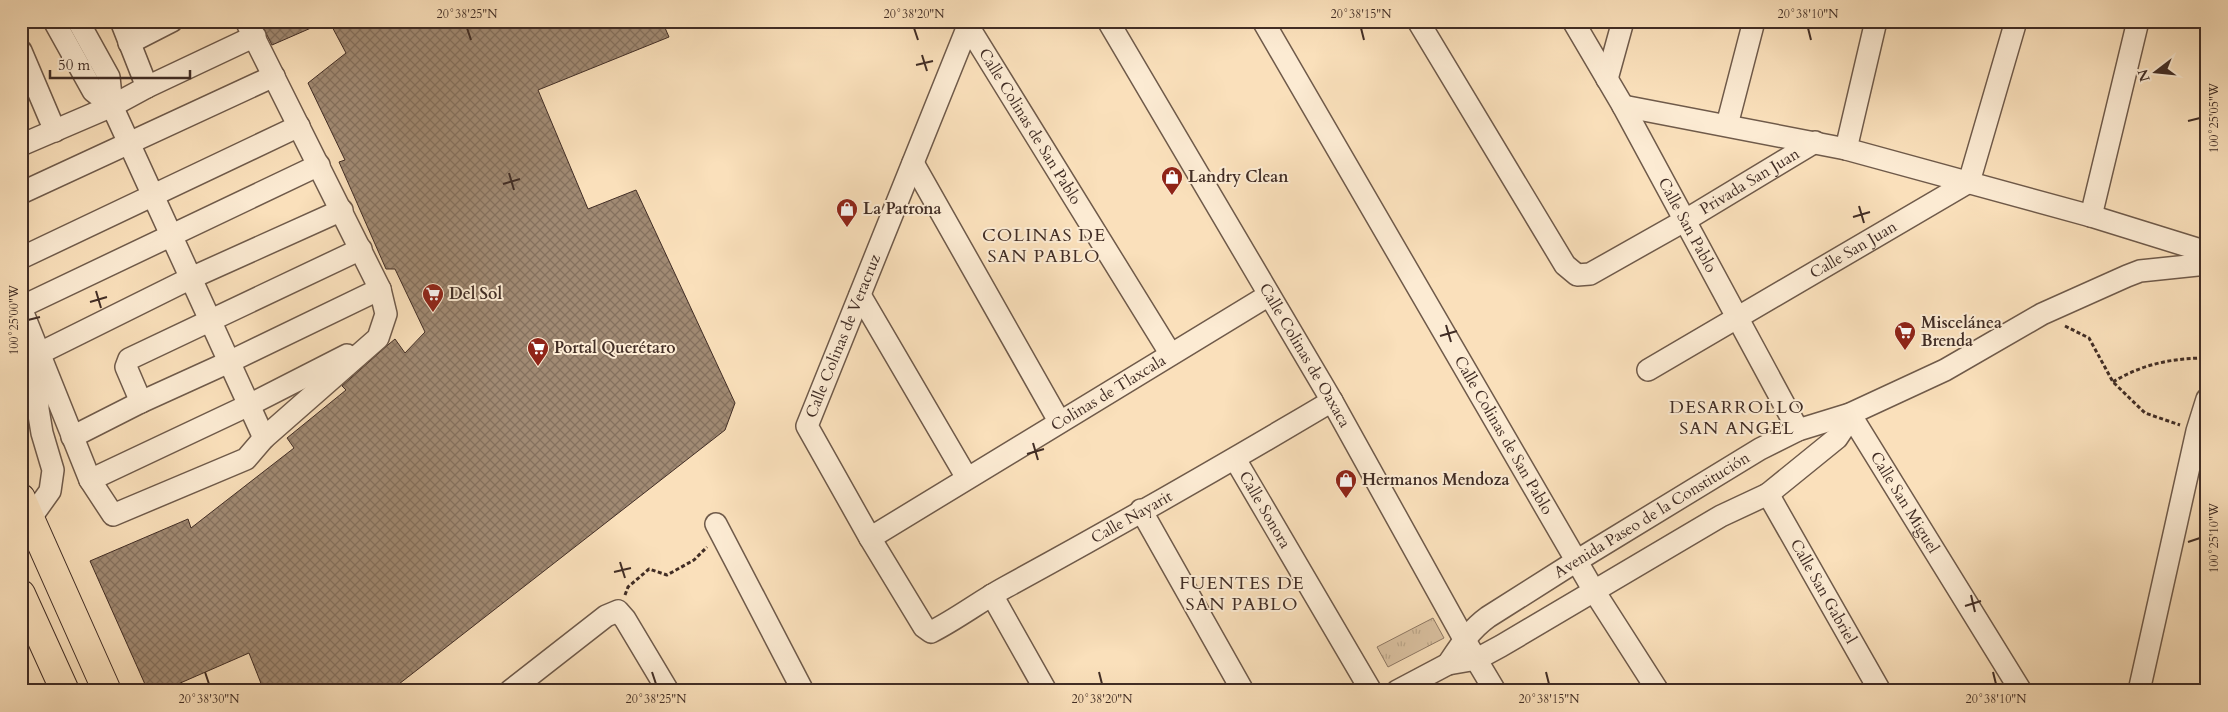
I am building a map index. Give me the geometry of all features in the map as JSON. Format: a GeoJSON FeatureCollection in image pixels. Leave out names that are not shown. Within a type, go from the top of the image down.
{"type":"FeatureCollection","features":[{"type":"Feature","properties":{"kind":"main road"},"geometry":{"type":"LineString","coordinates":[[26,508],[107,691]]}},
{"type":"Feature","properties":{"kind":"main road"},"geometry":{"type":"LineString","coordinates":[[21,594],[65,691]]}},
{"type":"Feature","properties":{"kind":"street"},"geometry":{"type":"LineString","coordinates":[[54,21],[93,91],[112,106]]}},
{"type":"Feature","properties":{"kind":"street"},"geometry":{"type":"LineString","coordinates":[[78,21],[110,77],[112,106],[264,438]]}},
{"type":"Feature","properties":{"kind":"street"},"geometry":{"type":"LineString","coordinates":[[121,21],[147,87]]}},
{"type":"Feature","properties":{"kind":"street"},"geometry":{"type":"LineString","coordinates":[[129,43],[172,21]]}},
{"type":"Feature","properties":{"kind":"street","name":"Calle Colinas de Oaxaca"},"geometry":{"type":"LineString","coordinates":[[1108,21],[1332,401],[1464,639],[1495,691]]}},
{"type":"Feature","properties":{"kind":"street","name":"Calle Colinas de San Pablo"},"geometry":{"type":"LineString","coordinates":[[1263,21],[1578,560],[1594,591],[1658,691]]}},
{"type":"Feature","properties":{"kind":"street","name":"Privada San Juan"},"geometry":{"type":"LineString","coordinates":[[1418,21],[1565,264],[1577,275],[1590,274],[1684,221],[1816,142]]}},
{"type":"Feature","properties":{"kind":"street","name":"Calle San Pablo"},"geometry":{"type":"LineString","coordinates":[[1573,21],[1623,106],[1798,430]]}},
{"type":"Feature","properties":{"kind":"street"},"geometry":{"type":"LineString","coordinates":[[1607,79],[1623,21]]}},
{"type":"Feature","properties":{"kind":"street"},"geometry":{"type":"LineString","coordinates":[[1727,125],[1754,21]]}},
{"type":"Feature","properties":{"kind":"street"},"geometry":{"type":"LineString","coordinates":[[1846,149],[1876,21]]}},
{"type":"Feature","properties":{"kind":"street"},"geometry":{"type":"LineString","coordinates":[[1969,182],[2016,21]]}},
{"type":"Feature","properties":{"kind":"street"},"geometry":{"type":"LineString","coordinates":[[2091,216],[2138,21]]}},
{"type":"Feature","properties":{"kind":"street","name":"Calle Colinas de San Pablo"},"geometry":{"type":"LineString","coordinates":[[969,24],[1170,353]]}},
{"type":"Feature","properties":{"kind":"street","name":"Calle Colinas de Veracruz"},"geometry":{"type":"LineString","coordinates":[[931,632],[924,627],[870,538],[807,426],[969,24]]}},
{"type":"Feature","properties":{"kind":"street"},"geometry":{"type":"LineString","coordinates":[[21,145],[112,106],[251,29],[361,248],[380,289],[386,314],[378,338],[264,438],[246,458],[113,515],[90,480],[21,308],[319,165]]}},
{"type":"Feature","properties":{"kind":"street"},"geometry":{"type":"LineString","coordinates":[[21,51],[55,130]]}},
{"type":"Feature","properties":{"kind":"street"},"geometry":{"type":"LineString","coordinates":[[21,193],[274,76]]}},
{"type":"Feature","properties":{"kind":"street"},"geometry":{"type":"LineString","coordinates":[[1623,106],[1846,149],[2091,216],[2207,252]]}},
{"type":"Feature","properties":{"kind":"street"},"geometry":{"type":"LineString","coordinates":[[21,258],[299,126]]}},
{"type":"Feature","properties":{"kind":"street"},"geometry":{"type":"LineString","coordinates":[[913,164],[1059,421]]}},
{"type":"Feature","properties":{"kind":"street","name":"Calle San Juan"},"geometry":{"type":"LineString","coordinates":[[1738,318],[1969,182]]}},
{"type":"Feature","properties":{"kind":"street"},"geometry":{"type":"LineString","coordinates":[[38,354],[191,278],[342,210]]}},
{"type":"Feature","properties":{"kind":"street"},"geometry":{"type":"LineString","coordinates":[[141,402],[126,367],[129,359],[361,248]]}},
{"type":"Feature","properties":{"kind":"street","name":"Avenida Paseo de la Constitución"},"geometry":{"type":"LineString","coordinates":[[1448,664],[1474,627],[1488,617],[1760,449],[1798,430],[1850,414],[1945,370],[2042,314],[2140,271],[2207,264]]}},
{"type":"Feature","properties":{"kind":"street"},"geometry":{"type":"LineString","coordinates":[[72,437],[141,402],[380,289]]}},
{"type":"Feature","properties":{"kind":"street"},"geometry":{"type":"LineString","coordinates":[[860,295],[967,478]]}},
{"type":"Feature","properties":{"kind":"street","name":"Colinas de Tlaxcala"},"geometry":{"type":"LineString","coordinates":[[870,538],[1170,353],[1269,295]]}},
{"type":"Feature","properties":{"kind":"street"},"geometry":{"type":"LineString","coordinates":[[1648,370],[1738,318]]}},
{"type":"Feature","properties":{"kind":"street"},"geometry":{"type":"LineString","coordinates":[[90,480],[249,405],[378,338]]}},
{"type":"Feature","properties":{"kind":"street"},"geometry":{"type":"LineString","coordinates":[[26,508],[50,491],[53,470],[42,433],[38,409],[38,354]]}},
{"type":"Feature","properties":{"kind":"street"},"geometry":{"type":"LineString","coordinates":[[2139,691],[2198,431],[2207,399]]}},
{"type":"Feature","properties":{"kind":"street","name":"Calle Nayarit"},"geometry":{"type":"LineString","coordinates":[[931,632],[992,595],[1117,526],[1141,510],[1235,459],[1332,401]]}},
{"type":"Feature","properties":{"kind":"street"},"geometry":{"type":"LineString","coordinates":[[1477,659],[1721,516],[1768,494],[1837,438],[1850,414]]}},
{"type":"Feature","properties":{"kind":"street","name":"Calle San Miguel"},"geometry":{"type":"LineString","coordinates":[[1850,414],[2021,691]]}},
{"type":"Feature","properties":{"kind":"street","name":"Calle Sonora"},"geometry":{"type":"LineString","coordinates":[[1235,459],[1371,691]]}},
{"type":"Feature","properties":{"kind":"street","name":"Calle San Gabriel"},"geometry":{"type":"LineString","coordinates":[[1768,494],[1880,691]]}},
{"type":"Feature","properties":{"kind":"street"},"geometry":{"type":"LineString","coordinates":[[1141,510],[1243,691]]}},
{"type":"Feature","properties":{"kind":"street"},"geometry":{"type":"LineString","coordinates":[[716,524],[803,691]]}},
{"type":"Feature","properties":{"kind":"street"},"geometry":{"type":"LineString","coordinates":[[992,595],[1046,691]]}},
{"type":"Feature","properties":{"kind":"street"},"geometry":{"type":"LineString","coordinates":[[523,687],[606,616],[618,611],[625,618],[668,691]]}},
{"type":"Feature","properties":{"kind":"street","name":"Avenida Paseo de la Constitución"},"geometry":{"type":"LineString","coordinates":[[1397,691],[1448,664],[1477,659]]}},
{"type":"Feature","properties":{"kind":"path"},"geometry":{"type":"LineString","coordinates":[[2042,314],[2089,338],[2113,382],[2145,413],[2198,431]]}},
{"type":"Feature","properties":{"kind":"path"},"geometry":{"type":"LineString","coordinates":[[2113,382],[2130,371],[2158,362],[2207,358]]}},
{"type":"Feature","properties":{"kind":"path"},"geometry":{"type":"LineString","coordinates":[[618,611],[628,587],[649,569],[667,575],[694,560],[714,540],[716,524]]}},
{"type":"Feature","properties":{"kind":"green space"},"geometry":{"type":"Polygon","coordinates":[[[1433,618],[1444,638],[1388,667],[1377,647],[1433,618]]]}},
{"type":"Feature","properties":{"kind":"building"},"geometry":{"type":"Polygon","coordinates":[[[260,21],[327,21],[272,45],[260,21]]]}},
{"type":"Feature","properties":{"kind":"building","name":"Portal Querétaro"},"geometry":{"type":"Polygon","coordinates":[[[329,21],[662,21],[669,37],[538,90],[588,209],[636,190],[735,403],[725,430],[390,691],[264,691],[249,653],[162,691],[148,691],[90,561],[188,519],[191,528],[294,448],[287,438],[346,390],[342,386],[389,344],[395,339],[405,353],[425,332],[395,269],[386,269],[339,162],[345,160],[308,83],[346,53],[329,21]]]}},
{"type":"Feature","properties":{"kind":"place","name":"Landry Clean"},"geometry":{"type":"Point","coordinates":[1172,196]}},
{"type":"Feature","properties":{"kind":"place","name":"La Patrona"},"geometry":{"type":"Point","coordinates":[847,228]}},
{"type":"Feature","properties":{"kind":"place","name":"Del Sol"},"geometry":{"type":"Point","coordinates":[433,313]}},
{"type":"Feature","properties":{"kind":"place","name":"Miscelánea Brenda"},"geometry":{"type":"Point","coordinates":[1905,351]}},
{"type":"Feature","properties":{"kind":"place","name":"Portal Querétaro"},"geometry":{"type":"Point","coordinates":[538,367]}},
{"type":"Feature","properties":{"kind":"place","name":"Hermanos Mendoza"},"geometry":{"type":"Point","coordinates":[1346,499]}},
{"type":"Feature","properties":{"kind":"district","name":"COLINAS DE SAN PABLO"},"geometry":{"type":"Point","coordinates":[1044,245]}},
{"type":"Feature","properties":{"kind":"district","name":"DESARROLLO SAN ANGEL"},"geometry":{"type":"Point","coordinates":[1737,417]}},
{"type":"Feature","properties":{"kind":"district","name":"FUENTES DE SAN PABLO"},"geometry":{"type":"Point","coordinates":[1242,593]}}]}
